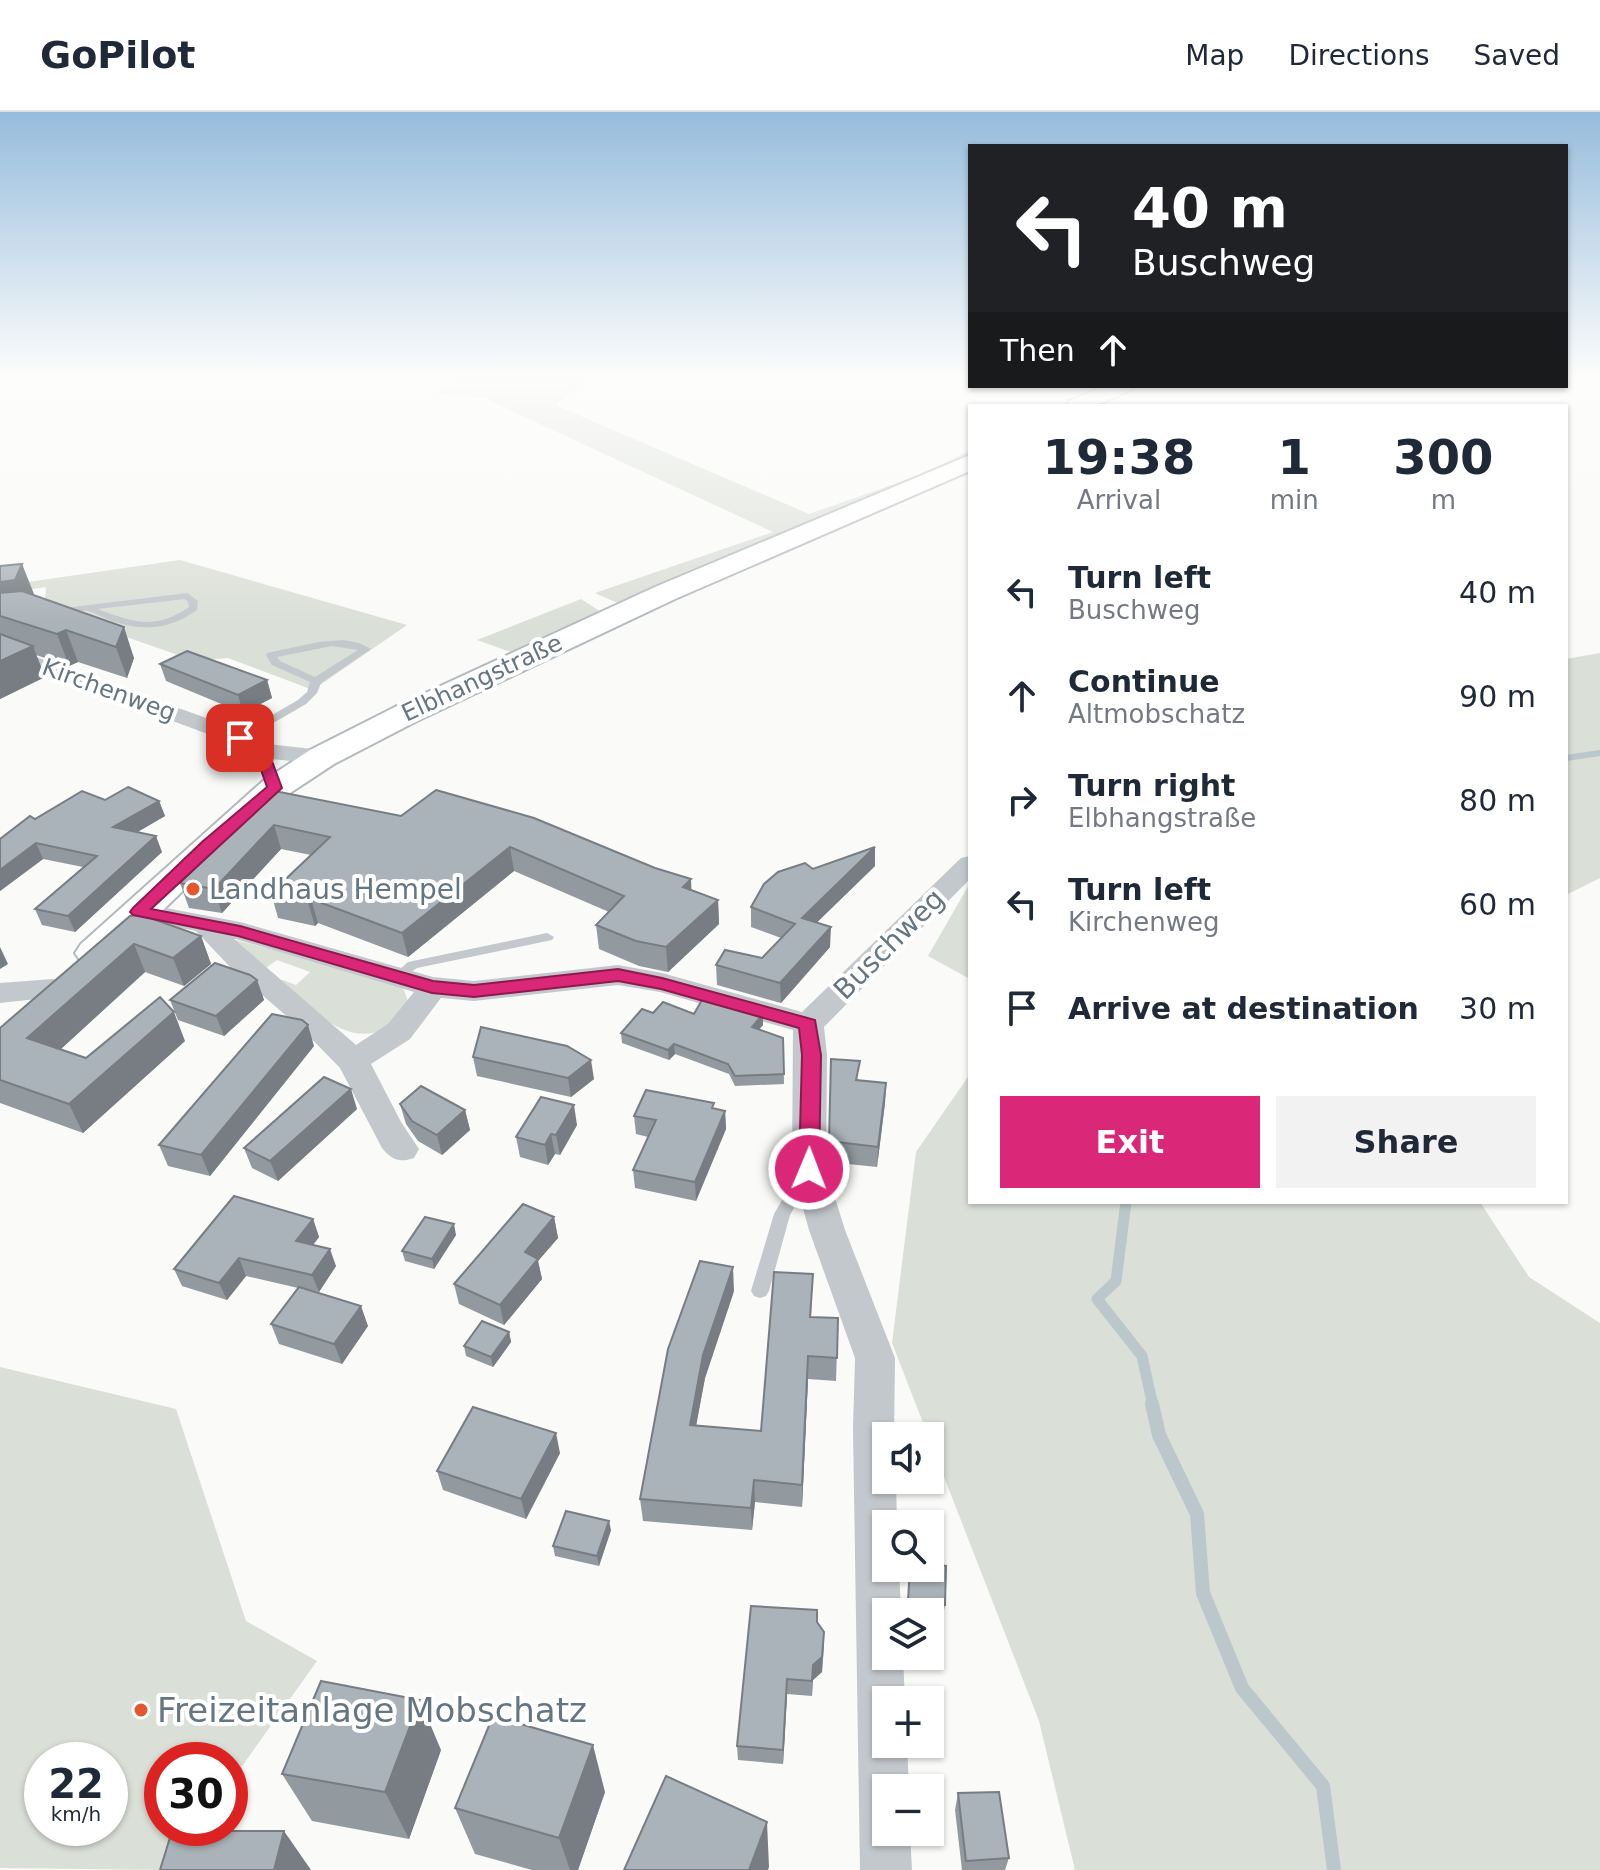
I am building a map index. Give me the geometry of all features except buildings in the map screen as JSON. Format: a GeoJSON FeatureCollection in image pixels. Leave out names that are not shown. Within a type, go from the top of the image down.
{"type":"FeatureCollection","features":[{"type":"Feature","properties":{"kind":"street","name":"Elbhangstraße"},"geometry":{"type":"LineString","coordinates":[[0,1029],[53,989],[275,788],[322,757],[419,707],[665,593],[968,463]]}},
{"type":"Feature","properties":{"kind":"street","name":"Kirchenweg"},"geometry":{"type":"LineString","coordinates":[[0,650],[240,738],[261,751],[322,757]]}},
{"type":"Feature","properties":{"kind":"street"},"geometry":{"type":"LineString","coordinates":[[261,751],[275,788]]}},
{"type":"Feature","properties":{"kind":"street","name":"Buschweg"},"geometry":{"type":"LineString","coordinates":[[808,1024],[968,866]]}},
{"type":"Feature","properties":{"kind":"street"},"geometry":{"type":"LineString","coordinates":[[139,912],[240,931],[432,987],[474,991],[618,975],[662,983],[808,1024],[811,1055],[809,1169],[827,1230],[875,1358],[873,1428],[886,1870]]}},
{"type":"Feature","properties":{"kind":"street"},"geometry":{"type":"LineString","coordinates":[[207,927],[224,947],[284,997],[352,1061],[370,1090],[389,1135],[402,1149]]}},
{"type":"Feature","properties":{"kind":"street"},"geometry":{"type":"LineString","coordinates":[[352,1061],[397,1035],[412,1020],[432,987]]}},
{"type":"Feature","properties":{"kind":"street"},"geometry":{"type":"LineString","coordinates":[[0,993],[53,989]]}},
{"type":"Feature","properties":{"kind":"lane"},"geometry":{"type":"LineString","coordinates":[[44,614],[88,608],[187,596],[193,601],[194,608],[187,614],[147,627],[135,626],[88,608]]}},
{"type":"Feature","properties":{"kind":"lane"},"geometry":{"type":"LineString","coordinates":[[240,738],[302,702],[312,693],[316,681],[366,649],[356,643],[336,644],[271,655],[276,663],[316,681]]}},
{"type":"Feature","properties":{"kind":"lane"},"geometry":{"type":"LineString","coordinates":[[399,976],[413,965],[547,937]]}},
{"type":"Feature","properties":{"kind":"lane"},"geometry":{"type":"LineString","coordinates":[[760,1291],[782,1214],[809,1169]]}},
{"type":"Feature","properties":{"kind":"shaded area"},"geometry":{"type":"Polygon","coordinates":[[[616,459],[681,459],[809,514],[923,474],[952,459],[967,459],[765,541],[756,549],[634,603],[615,602],[595,593],[773,532],[616,459]]]}},
{"type":"Feature","properties":{"kind":"shaded area"},"geometry":{"type":"Polygon","coordinates":[[[180,560],[407,625],[313,690],[228,658],[195,661],[44,608],[46,587],[0,594],[0,586],[180,560]]]}},
{"type":"Feature","properties":{"kind":"shaded area"},"geometry":{"type":"Polygon","coordinates":[[[581,599],[606,615],[519,655],[477,640],[581,599]]]}},
{"type":"Feature","properties":{"kind":"shaded area"},"geometry":{"type":"Polygon","coordinates":[[[1600,653],[1600,878],[1568,894],[1568,659],[1600,653]]]}},
{"type":"Feature","properties":{"kind":"shaded area"},"geometry":{"type":"Polygon","coordinates":[[[968,886],[968,978],[928,956],[968,886]]]}},
{"type":"Feature","properties":{"kind":"shaded area"},"geometry":{"type":"Polygon","coordinates":[[[232,939],[391,981],[404,990],[409,1004],[388,1027],[373,1033],[344,1030],[316,1013],[279,982],[283,980],[296,985],[310,972],[277,960],[263,970],[232,939]]]}},
{"type":"Feature","properties":{"kind":"shaded area"},"geometry":{"type":"Polygon","coordinates":[[[968,1077],[968,1204],[1481,1204],[1529,1277],[1600,1323],[1600,1870],[1075,1870],[1039,1721],[944,1477],[944,1422],[923,1422],[892,1343],[916,1152],[968,1077]]]}},
{"type":"Feature","properties":{"kind":"shaded area","name":"Freizeitanlage Mobschatz"},"geometry":{"type":"Polygon","coordinates":[[[0,1367],[176,1409],[246,1621],[317,1661],[248,1758],[248,1742],[144,1742],[144,1846],[185,1846],[168,1870],[0,1868],[0,1367]]]}},
{"type":"Feature","properties":{"kind":"waterway"},"geometry":{"type":"LineString","coordinates":[[1568,758],[1600,753]]}},
{"type":"Feature","properties":{"kind":"waterway"},"geometry":{"type":"LineString","coordinates":[[1126,1204],[1116,1281],[1097,1299],[1142,1356],[1153,1406]]}},
{"type":"Feature","properties":{"kind":"waterway"},"geometry":{"type":"LineString","coordinates":[[1152,1404],[1159,1435],[1197,1514],[1203,1593],[1242,1688],[1323,1786],[1334,1870]]}},
{"type":"Feature","properties":{"kind":"place","name":"Landhaus Hempel"},"geometry":{"type":"Point","coordinates":[193,889]}},
{"type":"Feature","properties":{"kind":"place","name":"Freizeitanlage Mobschatz"},"geometry":{"type":"Point","coordinates":[141,1710]}},
{"type":"Feature","properties":{"kind":"route"},"geometry":{"type":"LineString","coordinates":[[240,738],[261,751],[275,788],[139,912],[240,931],[432,987],[474,991],[618,975],[662,983],[808,1024],[811,1055],[809,1169]]}}]}
